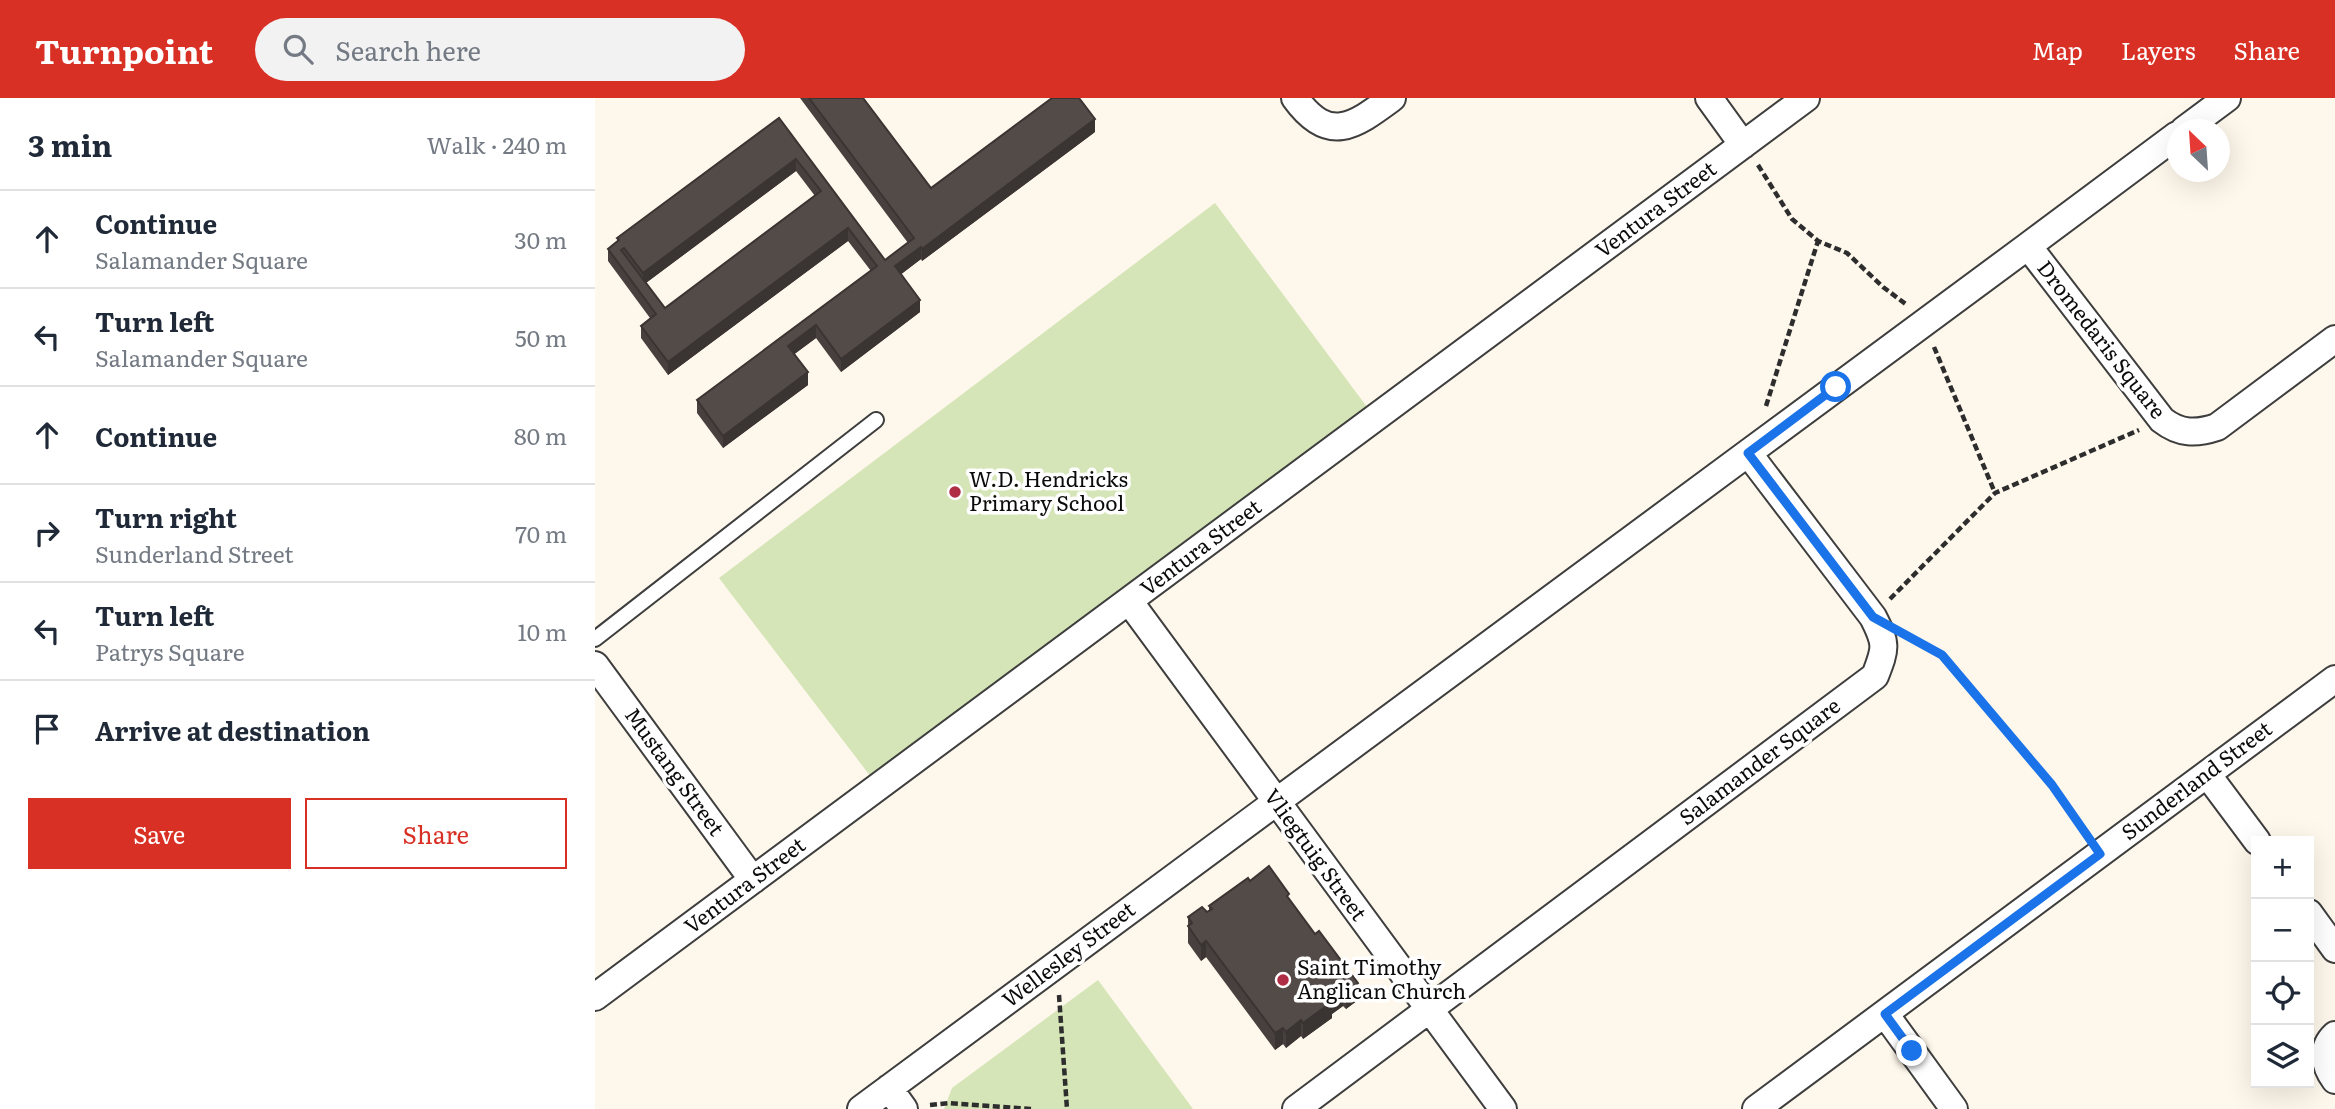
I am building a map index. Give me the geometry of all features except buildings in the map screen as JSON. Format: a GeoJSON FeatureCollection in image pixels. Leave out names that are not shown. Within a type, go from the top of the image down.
{"type":"FeatureCollection","features":[{"type":"Feature","properties":{"kind":"street"},"geometry":{"type":"LineString","coordinates":[[1295,98],[1315,120],[1337,127],[1362,120],[1392,98]]}},
{"type":"Feature","properties":{"kind":"street"},"geometry":{"type":"LineString","coordinates":[[1709,98],[1743,145]]}},
{"type":"Feature","properties":{"kind":"street","name":"Ventura Street"},"geometry":{"type":"LineString","coordinates":[[595,997],[1806,98]]}},
{"type":"Feature","properties":{"kind":"street"},"geometry":{"type":"LineString","coordinates":[[2199,119],[2227,98]]}},
{"type":"Feature","properties":{"kind":"street","name":"Dromedaris Square"},"geometry":{"type":"LineString","coordinates":[[2167,143],[2028,246],[2162,420],[2171,427],[2188,432],[2201,432],[2217,427],[2335,339]]}},
{"type":"Feature","properties":{"kind":"street"},"geometry":{"type":"LineString","coordinates":[[1276,802],[2028,246]]}},
{"type":"Feature","properties":{"kind":"street","name":"Salamander Square"},"geometry":{"type":"LineString","coordinates":[[1296,1109],[1875,676],[1885,653],[1882,635],[1873,617],[1748,453]]}},
{"type":"Feature","properties":{"kind":"street","name":"Vliegtuig Street"},"geometry":{"type":"LineString","coordinates":[[1129,601],[1503,1109]]}},
{"type":"Feature","properties":{"kind":"street","name":"Mustang Street"},"geometry":{"type":"LineString","coordinates":[[595,664],[753,880]]}},
{"type":"Feature","properties":{"kind":"street","name":"Sunderland Street"},"geometry":{"type":"LineString","coordinates":[[1756,1109],[2335,679]]}},
{"type":"Feature","properties":{"kind":"street"},"geometry":{"type":"LineString","coordinates":[[2207,774],[2253,836]]}},
{"type":"Feature","properties":{"kind":"street","name":"Wellesley Street"},"geometry":{"type":"LineString","coordinates":[[861,1109],[897,1099],[1057,964],[1276,802]]}},
{"type":"Feature","properties":{"kind":"street"},"geometry":{"type":"LineString","coordinates":[[2314,920],[2335,948]]}},
{"type":"Feature","properties":{"kind":"street"},"geometry":{"type":"LineString","coordinates":[[1885,1014],[1954,1109]]}},
{"type":"Feature","properties":{"kind":"street"},"geometry":{"type":"LineString","coordinates":[[2335,1035],[2325,1052],[2327,1067],[2335,1080]]}},
{"type":"Feature","properties":{"kind":"lane"},"geometry":{"type":"LineString","coordinates":[[595,639],[876,420]]}},
{"type":"Feature","properties":{"kind":"path"},"geometry":{"type":"LineString","coordinates":[[1743,145],[1763,171],[1792,219],[1818,241],[1847,253],[1883,287],[1910,307],[1924,323],[1995,493]]}},
{"type":"Feature","properties":{"kind":"path"},"geometry":{"type":"LineString","coordinates":[[1765,408],[1818,241]]}},
{"type":"Feature","properties":{"kind":"path"},"geometry":{"type":"LineString","coordinates":[[2100,854],[2052,785],[1942,655],[1873,617],[1995,493],[2162,420]]}},
{"type":"Feature","properties":{"kind":"path"},"geometry":{"type":"LineString","coordinates":[[1057,964],[1067,1109]]}},
{"type":"Feature","properties":{"kind":"path"},"geometry":{"type":"LineString","coordinates":[[923,1109],[932,1104],[949,1103],[1031,1109]]}},
{"type":"Feature","properties":{"kind":"green space"},"geometry":{"type":"Polygon","coordinates":[[[1215,203],[1367,407],[871,777],[719,578],[1215,203]]]}},
{"type":"Feature","properties":{"kind":"green space"},"geometry":{"type":"Polygon","coordinates":[[[1098,980],[1193,1109],[944,1109],[952,1088],[1098,980]]]}},
{"type":"Feature","properties":{"kind":"place","name":"W.D. Hendricks Primary School"},"geometry":{"type":"Point","coordinates":[955,492]}},
{"type":"Feature","properties":{"kind":"place","name":"Saint Timothy Anglican Church"},"geometry":{"type":"Point","coordinates":[1283,980]}},
{"type":"Feature","properties":{"kind":"route"},"geometry":{"type":"LineString","coordinates":[[1836,387],[1748,453],[1873,617],[1942,655],[2052,785],[2100,854],[1885,1014],[1912,1051]]}}]}
